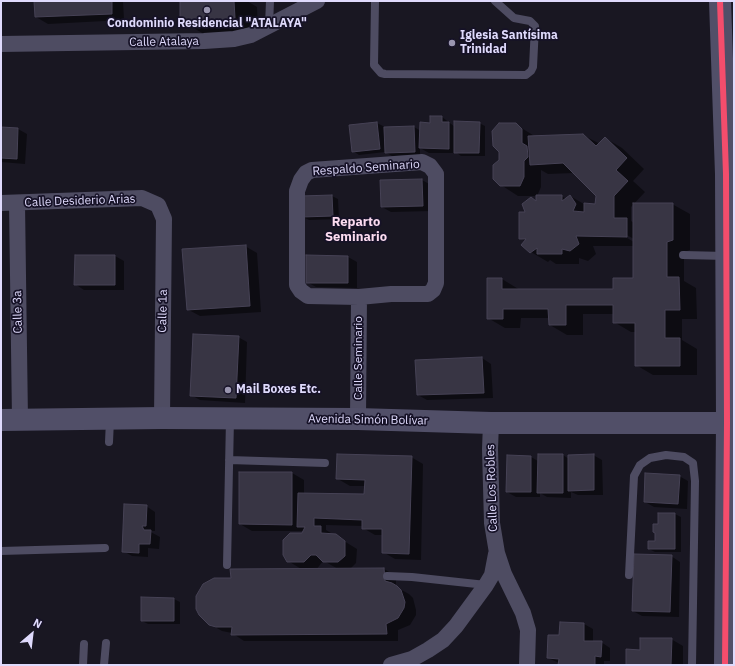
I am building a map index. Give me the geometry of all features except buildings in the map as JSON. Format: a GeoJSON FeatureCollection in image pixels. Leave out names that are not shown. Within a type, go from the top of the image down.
{"type":"FeatureCollection","features":[{"type":"Feature","properties":{"kind":"main road"},"geometry":{"type":"LineString","coordinates":[[720,1],[730,175],[726,256],[730,423],[725,665],[734,664]]}},
{"type":"Feature","properties":{"kind":"main road","name":"Avenida Simón Bolívar"},"geometry":{"type":"LineString","coordinates":[[10,420],[162,418],[358,419],[491,423],[730,423]]}},
{"type":"Feature","properties":{"kind":"street","name":"Calle Atalaya"},"geometry":{"type":"LineString","coordinates":[[1,44],[204,41],[237,39],[251,35],[318,1]]}},
{"type":"Feature","properties":{"kind":"street","name":"Respaldo Seminario"},"geometry":{"type":"LineString","coordinates":[[422,162],[430,166],[436,174],[436,283],[433,290],[428,294],[391,294],[359,297],[308,296],[296,285],[297,191],[300,180],[306,173],[312,170],[422,162]]}},
{"type":"Feature","properties":{"kind":"street","name":"Calle Desiderio Arias"},"geometry":{"type":"LineString","coordinates":[[9,203],[142,198],[158,205]]}},
{"type":"Feature","properties":{"kind":"street","name":"Calle 3a"},"geometry":{"type":"LineString","coordinates":[[9,203],[10,420]]}},
{"type":"Feature","properties":{"kind":"street","name":"Calle 1a"},"geometry":{"type":"LineString","coordinates":[[158,205],[164,219],[162,418]]}},
{"type":"Feature","properties":{"kind":"street","name":"Calle Seminario"},"geometry":{"type":"LineString","coordinates":[[358,419],[359,297]]}},
{"type":"Feature","properties":{"kind":"street","name":"Calle Los Robles"},"geometry":{"type":"LineString","coordinates":[[491,423],[490,449],[492,523],[497,553],[504,574],[523,613],[528,630],[527,665]]}},
{"type":"Feature","properties":{"kind":"street"},"geometry":{"type":"LineString","coordinates":[[391,665],[412,659],[428,650],[442,640],[456,626],[486,585],[492,574],[497,553]]}},
{"type":"Feature","properties":{"kind":"lane"},"geometry":{"type":"LineString","coordinates":[[269,26],[270,1]]}},
{"type":"Feature","properties":{"kind":"lane"},"geometry":{"type":"LineString","coordinates":[[375,1],[374,65],[385,74],[526,75],[533,67],[535,26],[530,21],[514,18],[495,1]]}},
{"type":"Feature","properties":{"kind":"lane"},"geometry":{"type":"LineString","coordinates":[[683,255],[726,256]]}},
{"type":"Feature","properties":{"kind":"lane"},"geometry":{"type":"LineString","coordinates":[[109,442],[110,419]]}},
{"type":"Feature","properties":{"kind":"lane"},"geometry":{"type":"LineString","coordinates":[[227,566],[230,419]]}},
{"type":"Feature","properties":{"kind":"lane"},"geometry":{"type":"LineString","coordinates":[[629,575],[634,476],[640,466],[650,458],[666,455],[684,457],[693,463],[696,481],[692,665]]}},
{"type":"Feature","properties":{"kind":"lane"},"geometry":{"type":"LineString","coordinates":[[229,460],[325,463]]}},
{"type":"Feature","properties":{"kind":"lane"},"geometry":{"type":"LineString","coordinates":[[1,551],[105,548]]}},
{"type":"Feature","properties":{"kind":"lane"},"geometry":{"type":"LineString","coordinates":[[387,576],[412,577],[486,585]]}},
{"type":"Feature","properties":{"kind":"lane"},"geometry":{"type":"LineString","coordinates":[[104,665],[106,643]]}},
{"type":"Feature","properties":{"kind":"lane"},"geometry":{"type":"LineString","coordinates":[[83,665],[84,644]]}},
{"type":"Feature","properties":{"kind":"transit line"},"geometry":{"type":"LineString","coordinates":[[720,1],[726,174],[727,423],[725,665]]}},
{"type":"Feature","properties":{"kind":"place","name":"Condominio Residencial \"ATALAYA\""},"geometry":{"type":"Point","coordinates":[207,10]}},
{"type":"Feature","properties":{"kind":"place","name":"Iglesia Santísima Trinidad"},"geometry":{"type":"Point","coordinates":[452,43]}},
{"type":"Feature","properties":{"kind":"place","name":"Mail Boxes Etc."},"geometry":{"type":"Point","coordinates":[228,390]}},
{"type":"Feature","properties":{"kind":"district","name":"Reparto Seminario"},"geometry":{"type":"Point","coordinates":[356,230]}}]}
